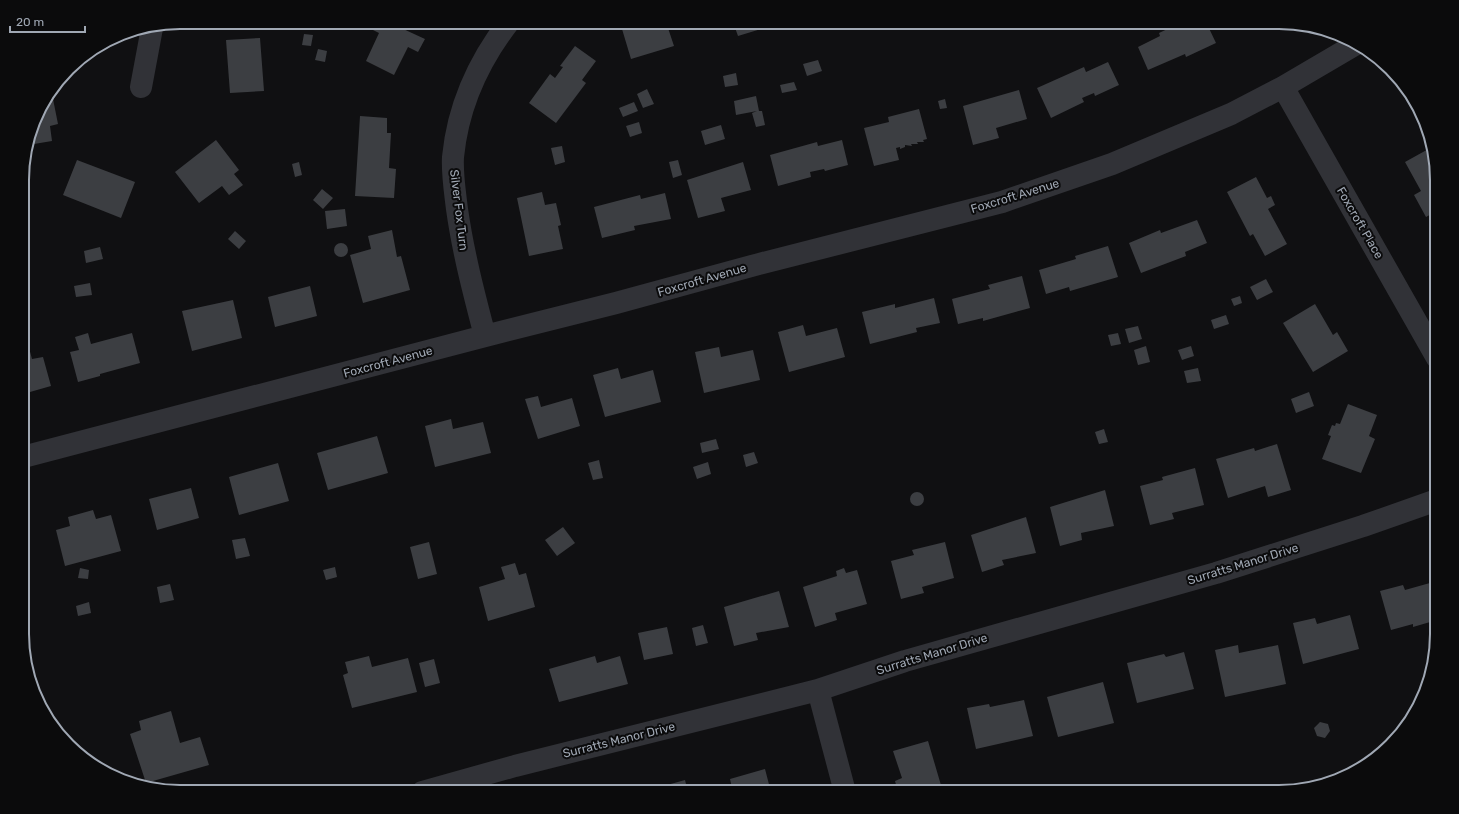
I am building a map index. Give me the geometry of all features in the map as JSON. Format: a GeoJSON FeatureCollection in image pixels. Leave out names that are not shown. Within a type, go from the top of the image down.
{"type":"FeatureCollection","features":[{"type":"Feature","properties":{"kind":"street","name":"Silver Fox Turn"},"geometry":{"type":"LineString","coordinates":[[484,336],[462,244],[455,194],[453,158],[468,91],[477,69],[504,29]]}},
{"type":"Feature","properties":{"kind":"street"},"geometry":{"type":"LineString","coordinates":[[141,87],[151,32]]}},
{"type":"Feature","properties":{"kind":"street","name":"Foxcroft Avenue"},"geometry":{"type":"LineString","coordinates":[[29,455],[484,336],[616,304],[759,264],[1002,202],[1112,164],[1231,114],[1283,87],[1351,47]]}},
{"type":"Feature","properties":{"kind":"street","name":"Foxcroft Place"},"geometry":{"type":"LineString","coordinates":[[1283,87],[1430,346]]}},
{"type":"Feature","properties":{"kind":"street","name":"Surratts Manor Drive"},"geometry":{"type":"LineString","coordinates":[[447,785],[515,766],[818,690],[905,661],[1216,573],[1363,526],[1430,502]]}},
{"type":"Feature","properties":{"kind":"street"},"geometry":{"type":"LineString","coordinates":[[818,690],[843,785]]}},
{"type":"Feature","properties":{"kind":"building"},"geometry":{"type":"Polygon","coordinates":[[[371,29],[403,29],[425,39],[418,52],[408,47],[394,75],[366,61],[379,33],[371,29]]]}},
{"type":"Feature","properties":{"kind":"building"},"geometry":{"type":"Polygon","coordinates":[[[622,29],[668,29],[674,46],[631,59],[622,29]]]}},
{"type":"Feature","properties":{"kind":"building"},"geometry":{"type":"Polygon","coordinates":[[[736,29],[761,29],[738,36],[736,29]]]}},
{"type":"Feature","properties":{"kind":"building"},"geometry":{"type":"Polygon","coordinates":[[[1167,29],[1209,29],[1216,43],[1186,57],[1185,54],[1148,70],[1138,47],[1160,36],[1159,33],[1167,29]]]}},
{"type":"Feature","properties":{"kind":"building"},"geometry":{"type":"Polygon","coordinates":[[[304,34],[313,35],[311,46],[302,45],[304,34]]]}},
{"type":"Feature","properties":{"kind":"building"},"geometry":{"type":"Polygon","coordinates":[[[260,38],[264,91],[230,93],[226,40],[260,38]]]}},
{"type":"Feature","properties":{"kind":"building"},"geometry":{"type":"Polygon","coordinates":[[[575,46],[596,61],[582,80],[586,83],[556,123],[529,103],[550,74],[555,78],[563,67],[560,66],[575,46]]]}},
{"type":"Feature","properties":{"kind":"building"},"geometry":{"type":"Polygon","coordinates":[[[318,49],[327,51],[325,62],[315,60],[318,49]]]}},
{"type":"Feature","properties":{"kind":"building"},"geometry":{"type":"Polygon","coordinates":[[[818,60],[822,71],[807,76],[803,64],[818,60]]]}},
{"type":"Feature","properties":{"kind":"building"},"geometry":{"type":"Polygon","coordinates":[[[1108,62],[1119,85],[1095,96],[1094,93],[1082,98],[1084,102],[1051,118],[1037,88],[1084,67],[1086,72],[1108,62]]]}},
{"type":"Feature","properties":{"kind":"building"},"geometry":{"type":"Polygon","coordinates":[[[736,73],[738,85],[725,87],[723,76],[736,73]]]}},
{"type":"Feature","properties":{"kind":"building"},"geometry":{"type":"Polygon","coordinates":[[[794,82],[797,90],[782,93],[780,85],[794,82]]]}},
{"type":"Feature","properties":{"kind":"building"},"geometry":{"type":"Polygon","coordinates":[[[647,89],[654,104],[643,108],[637,94],[647,89]]]}},
{"type":"Feature","properties":{"kind":"building"},"geometry":{"type":"Polygon","coordinates":[[[1019,90],[1027,119],[996,128],[999,138],[973,145],[963,106],[1019,90]]]}},
{"type":"Feature","properties":{"kind":"building"},"geometry":{"type":"Polygon","coordinates":[[[756,96],[759,111],[762,111],[765,125],[756,127],[752,113],[757,111],[736,115],[734,101],[756,96]]]}},
{"type":"Feature","properties":{"kind":"building"},"geometry":{"type":"Polygon","coordinates":[[[52,99],[58,124],[50,126],[52,141],[33,144],[41,122],[52,99]]]}},
{"type":"Feature","properties":{"kind":"building"},"geometry":{"type":"Polygon","coordinates":[[[945,99],[947,108],[940,109],[938,101],[945,99]]]}},
{"type":"Feature","properties":{"kind":"building"},"geometry":{"type":"Polygon","coordinates":[[[634,102],[638,111],[623,117],[619,108],[634,102]]]}},
{"type":"Feature","properties":{"kind":"building"},"geometry":{"type":"Polygon","coordinates":[[[919,109],[927,139],[923,140],[924,142],[917,142],[918,144],[911,144],[912,146],[905,145],[905,147],[900,149],[900,147],[896,148],[899,160],[874,166],[864,128],[889,122],[888,117],[919,109]]]}},
{"type":"Feature","properties":{"kind":"building"},"geometry":{"type":"Polygon","coordinates":[[[360,116],[387,118],[387,133],[391,133],[389,168],[396,169],[394,198],[355,196],[360,116]]]}},
{"type":"Feature","properties":{"kind":"building"},"geometry":{"type":"Polygon","coordinates":[[[639,122],[642,133],[630,137],[626,126],[639,122]]]}},
{"type":"Feature","properties":{"kind":"building"},"geometry":{"type":"Polygon","coordinates":[[[721,125],[725,139],[705,145],[701,131],[721,125]]]}},
{"type":"Feature","properties":{"kind":"building"},"geometry":{"type":"Polygon","coordinates":[[[216,140],[239,170],[234,174],[243,185],[229,195],[222,186],[199,203],[175,172],[216,140]]]}},
{"type":"Feature","properties":{"kind":"building"},"geometry":{"type":"Polygon","coordinates":[[[842,140],[848,165],[825,171],[824,169],[810,172],[811,177],[778,186],[770,155],[817,142],[818,146],[842,140]]]}},
{"type":"Feature","properties":{"kind":"building"},"geometry":{"type":"Polygon","coordinates":[[[562,146],[565,162],[555,165],[551,148],[562,146]]]}},
{"type":"Feature","properties":{"kind":"building"},"geometry":{"type":"Polygon","coordinates":[[[1427,150],[1430,170],[1430,215],[1426,217],[1414,195],[1421,191],[1405,162],[1427,150]]]}},
{"type":"Feature","properties":{"kind":"building"},"geometry":{"type":"Polygon","coordinates":[[[77,160],[135,182],[121,218],[63,195],[77,160]]]}},
{"type":"Feature","properties":{"kind":"building"},"geometry":{"type":"Polygon","coordinates":[[[678,160],[682,175],[673,178],[669,162],[678,160]]]}},
{"type":"Feature","properties":{"kind":"building"},"geometry":{"type":"Polygon","coordinates":[[[299,162],[302,175],[295,177],[292,164],[299,162]]]}},
{"type":"Feature","properties":{"kind":"building"},"geometry":{"type":"Polygon","coordinates":[[[743,162],[751,190],[721,198],[725,211],[698,218],[687,180],[743,162]]]}},
{"type":"Feature","properties":{"kind":"building"},"geometry":{"type":"Polygon","coordinates":[[[1256,177],[1267,198],[1271,196],[1275,205],[1268,209],[1287,244],[1265,256],[1253,234],[1250,236],[1227,192],[1256,177]]]}},
{"type":"Feature","properties":{"kind":"building"},"geometry":{"type":"Polygon","coordinates":[[[322,189],[333,198],[323,209],[313,200],[322,189]]]}},
{"type":"Feature","properties":{"kind":"building"},"geometry":{"type":"Polygon","coordinates":[[[542,192],[545,205],[556,203],[561,225],[558,226],[563,249],[529,256],[517,198],[542,192]]]}},
{"type":"Feature","properties":{"kind":"building"},"geometry":{"type":"Polygon","coordinates":[[[665,193],[671,219],[634,226],[635,230],[602,238],[594,207],[640,195],[641,199],[665,193]]]}},
{"type":"Feature","properties":{"kind":"building"},"geometry":{"type":"Polygon","coordinates":[[[345,209],[347,226],[327,229],[325,211],[345,209]]]}},
{"type":"Feature","properties":{"kind":"building"},"geometry":{"type":"Polygon","coordinates":[[[1197,220],[1207,243],[1185,252],[1186,256],[1141,273],[1129,243],[1160,230],[1161,233],[1197,220]]]}},
{"type":"Feature","properties":{"kind":"building"},"geometry":{"type":"Polygon","coordinates":[[[392,230],[397,257],[401,256],[410,290],[363,303],[350,255],[371,249],[368,236],[392,230]]]}},
{"type":"Feature","properties":{"kind":"building"},"geometry":{"type":"Polygon","coordinates":[[[235,231],[246,241],[239,249],[228,239],[235,231]]]}},
{"type":"Feature","properties":{"kind":"building"},"geometry":{"type":"Polygon","coordinates":[[[338,243],[344,243],[348,247],[348,253],[344,257],[338,257],[334,253],[334,247],[338,243]]]}},
{"type":"Feature","properties":{"kind":"building"},"geometry":{"type":"Polygon","coordinates":[[[1108,246],[1118,277],[1070,291],[1069,287],[1046,294],[1039,270],[1076,259],[1075,256],[1108,246]]]}},
{"type":"Feature","properties":{"kind":"building"},"geometry":{"type":"Polygon","coordinates":[[[100,247],[103,259],[86,263],[84,251],[100,247]]]}},
{"type":"Feature","properties":{"kind":"building"},"geometry":{"type":"Polygon","coordinates":[[[1022,276],[1030,308],[983,321],[983,318],[958,324],[952,299],[990,289],[988,285],[1022,276]]]}},
{"type":"Feature","properties":{"kind":"building"},"geometry":{"type":"Polygon","coordinates":[[[1266,279],[1273,292],[1257,300],[1250,287],[1266,279]]]}},
{"type":"Feature","properties":{"kind":"building"},"geometry":{"type":"Polygon","coordinates":[[[90,283],[92,295],[76,297],[74,286],[90,283]]]}},
{"type":"Feature","properties":{"kind":"building"},"geometry":{"type":"Polygon","coordinates":[[[310,286],[317,316],[275,327],[268,297],[310,286]]]}},
{"type":"Feature","properties":{"kind":"building"},"geometry":{"type":"Polygon","coordinates":[[[1240,296],[1242,303],[1234,306],[1231,299],[1240,296]]]}},
{"type":"Feature","properties":{"kind":"building"},"geometry":{"type":"Polygon","coordinates":[[[934,298],[940,323],[916,328],[917,332],[870,344],[862,312],[895,304],[895,308],[934,298]]]}},
{"type":"Feature","properties":{"kind":"building"},"geometry":{"type":"Polygon","coordinates":[[[233,300],[242,338],[192,351],[182,311],[233,300]]]}},
{"type":"Feature","properties":{"kind":"building"},"geometry":{"type":"Polygon","coordinates":[[[1315,304],[1333,335],[1337,332],[1348,351],[1313,372],[1283,323],[1315,304]]]}},
{"type":"Feature","properties":{"kind":"building"},"geometry":{"type":"Polygon","coordinates":[[[1226,315],[1229,324],[1214,329],[1211,320],[1226,315]]]}},
{"type":"Feature","properties":{"kind":"building"},"geometry":{"type":"Polygon","coordinates":[[[803,325],[806,336],[837,328],[845,357],[789,372],[778,332],[803,325]]]}},
{"type":"Feature","properties":{"kind":"building"},"geometry":{"type":"Polygon","coordinates":[[[1138,326],[1142,339],[1129,343],[1125,329],[1138,326]]]}},
{"type":"Feature","properties":{"kind":"building"},"geometry":{"type":"Polygon","coordinates":[[[88,333],[91,344],[132,333],[140,363],[100,374],[100,376],[78,382],[70,352],[79,350],[75,337],[88,333]]]}},
{"type":"Feature","properties":{"kind":"building"},"geometry":{"type":"Polygon","coordinates":[[[1118,333],[1121,344],[1111,346],[1108,335],[1118,333]]]}},
{"type":"Feature","properties":{"kind":"building"},"geometry":{"type":"Polygon","coordinates":[[[1146,346],[1150,362],[1138,365],[1134,350],[1146,346]]]}},
{"type":"Feature","properties":{"kind":"building"},"geometry":{"type":"Polygon","coordinates":[[[1191,346],[1194,356],[1182,360],[1178,350],[1191,346]]]}},
{"type":"Feature","properties":{"kind":"building"},"geometry":{"type":"Polygon","coordinates":[[[719,347],[721,357],[753,350],[760,380],[704,393],[695,352],[719,347]]]}},
{"type":"Feature","properties":{"kind":"building"},"geometry":{"type":"Polygon","coordinates":[[[29,348],[32,359],[43,357],[51,386],[29,392],[29,348]]]}},
{"type":"Feature","properties":{"kind":"building"},"geometry":{"type":"Polygon","coordinates":[[[618,368],[621,379],[653,370],[661,402],[605,417],[593,375],[618,368]]]}},
{"type":"Feature","properties":{"kind":"building"},"geometry":{"type":"Polygon","coordinates":[[[1198,368],[1201,381],[1187,383],[1184,371],[1198,368]]]}},
{"type":"Feature","properties":{"kind":"building"},"geometry":{"type":"Polygon","coordinates":[[[1309,392],[1314,406],[1296,413],[1291,399],[1309,392]]]}},
{"type":"Feature","properties":{"kind":"building"},"geometry":{"type":"Polygon","coordinates":[[[538,396],[541,407],[572,398],[580,426],[538,439],[525,399],[538,396]]]}},
{"type":"Feature","properties":{"kind":"building"},"geometry":{"type":"Polygon","coordinates":[[[1348,404],[1377,415],[1369,436],[1375,439],[1361,473],[1322,459],[1331,436],[1328,435],[1332,425],[1335,426],[1336,423],[1340,424],[1348,404]]]}},
{"type":"Feature","properties":{"kind":"building"},"geometry":{"type":"Polygon","coordinates":[[[451,419],[453,429],[483,422],[491,453],[435,467],[425,426],[451,419]]]}},
{"type":"Feature","properties":{"kind":"building"},"geometry":{"type":"Polygon","coordinates":[[[1104,429],[1108,442],[1099,444],[1095,432],[1104,429]]]}},
{"type":"Feature","properties":{"kind":"building"},"geometry":{"type":"Polygon","coordinates":[[[377,436],[388,473],[328,490],[317,453],[377,436]]]}},
{"type":"Feature","properties":{"kind":"building"},"geometry":{"type":"Polygon","coordinates":[[[716,439],[719,449],[702,453],[700,443],[716,439]]]}},
{"type":"Feature","properties":{"kind":"building"},"geometry":{"type":"Polygon","coordinates":[[[1277,444],[1291,490],[1268,497],[1265,486],[1228,498],[1216,459],[1254,448],[1255,451],[1277,444]]]}},
{"type":"Feature","properties":{"kind":"building"},"geometry":{"type":"Polygon","coordinates":[[[754,452],[758,463],[746,467],[743,455],[754,452]]]}},
{"type":"Feature","properties":{"kind":"building"},"geometry":{"type":"Polygon","coordinates":[[[599,460],[603,478],[593,480],[588,463],[599,460]]]}},
{"type":"Feature","properties":{"kind":"building"},"geometry":{"type":"Polygon","coordinates":[[[708,462],[711,474],[697,479],[693,467],[708,462]]]}},
{"type":"Feature","properties":{"kind":"building"},"geometry":{"type":"Polygon","coordinates":[[[278,463],[289,501],[239,515],[229,477],[278,463]]]}},
{"type":"Feature","properties":{"kind":"building"},"geometry":{"type":"Polygon","coordinates":[[[1195,468],[1204,505],[1172,513],[1174,519],[1150,525],[1140,486],[1163,480],[1162,477],[1195,468]]]}},
{"type":"Feature","properties":{"kind":"building"},"geometry":{"type":"Polygon","coordinates":[[[191,488],[199,518],[157,530],[149,499],[191,488]]]}},
{"type":"Feature","properties":{"kind":"building"},"geometry":{"type":"Polygon","coordinates":[[[1105,490],[1114,526],[1081,533],[1082,540],[1060,546],[1050,507],[1105,490]]]}},
{"type":"Feature","properties":{"kind":"building"},"geometry":{"type":"Polygon","coordinates":[[[914,492],[920,492],[924,496],[924,502],[920,506],[914,506],[910,502],[910,496],[914,492]]]}},
{"type":"Feature","properties":{"kind":"building"},"geometry":{"type":"Polygon","coordinates":[[[93,510],[96,519],[111,515],[121,551],[65,566],[56,530],[70,526],[68,517],[93,510]]]}},
{"type":"Feature","properties":{"kind":"building"},"geometry":{"type":"Polygon","coordinates":[[[1026,517],[1036,553],[1002,560],[1004,565],[982,572],[971,535],[1026,517]]]}},
{"type":"Feature","properties":{"kind":"building"},"geometry":{"type":"Polygon","coordinates":[[[563,527],[575,543],[557,556],[545,540],[563,527]]]}},
{"type":"Feature","properties":{"kind":"building"},"geometry":{"type":"Polygon","coordinates":[[[245,538],[250,556],[236,559],[232,540],[245,538]]]}},
{"type":"Feature","properties":{"kind":"building"},"geometry":{"type":"Polygon","coordinates":[[[429,542],[437,574],[418,579],[410,547],[429,542]]]}},
{"type":"Feature","properties":{"kind":"building"},"geometry":{"type":"Polygon","coordinates":[[[945,542],[954,578],[922,587],[924,593],[901,599],[891,561],[914,555],[912,550],[945,542]]]}},
{"type":"Feature","properties":{"kind":"building"},"geometry":{"type":"Polygon","coordinates":[[[515,563],[519,575],[526,573],[535,607],[488,621],[479,587],[505,579],[501,567],[515,563]]]}},
{"type":"Feature","properties":{"kind":"building"},"geometry":{"type":"Polygon","coordinates":[[[335,567],[337,577],[326,580],[323,570],[335,567]]]}},
{"type":"Feature","properties":{"kind":"building"},"geometry":{"type":"Polygon","coordinates":[[[80,568],[89,570],[88,579],[78,578],[80,568]]]}},
{"type":"Feature","properties":{"kind":"building"},"geometry":{"type":"Polygon","coordinates":[[[844,568],[846,573],[857,570],[867,604],[835,613],[837,620],[815,627],[803,587],[837,576],[836,571],[844,568]]]}},
{"type":"Feature","properties":{"kind":"building"},"geometry":{"type":"Polygon","coordinates":[[[1430,583],[1430,622],[1413,627],[1413,624],[1391,630],[1380,591],[1403,585],[1405,590],[1430,583]]]}},
{"type":"Feature","properties":{"kind":"building"},"geometry":{"type":"Polygon","coordinates":[[[170,584],[174,600],[160,603],[157,587],[170,584]]]}},
{"type":"Feature","properties":{"kind":"building"},"geometry":{"type":"Polygon","coordinates":[[[779,591],[789,627],[756,633],[758,640],[734,646],[724,607],[779,591]]]}},
{"type":"Feature","properties":{"kind":"building"},"geometry":{"type":"Polygon","coordinates":[[[89,602],[91,613],[78,616],[76,606],[89,602]]]}},
{"type":"Feature","properties":{"kind":"building"},"geometry":{"type":"Polygon","coordinates":[[[1350,615],[1359,649],[1303,664],[1293,623],[1315,618],[1317,624],[1350,615]]]}},
{"type":"Feature","properties":{"kind":"building"},"geometry":{"type":"Polygon","coordinates":[[[703,625],[708,643],[696,646],[692,628],[703,625]]]}},
{"type":"Feature","properties":{"kind":"building"},"geometry":{"type":"Polygon","coordinates":[[[667,627],[673,654],[644,660],[638,633],[667,627]]]}},
{"type":"Feature","properties":{"kind":"building"},"geometry":{"type":"Polygon","coordinates":[[[1238,645],[1239,653],[1278,645],[1286,684],[1225,697],[1215,650],[1238,645]]]}},
{"type":"Feature","properties":{"kind":"building"},"geometry":{"type":"Polygon","coordinates":[[[1184,652],[1194,689],[1137,703],[1127,663],[1164,654],[1166,657],[1184,652]]]}},
{"type":"Feature","properties":{"kind":"building"},"geometry":{"type":"Polygon","coordinates":[[[369,656],[372,667],[408,658],[417,692],[352,708],[343,675],[348,673],[345,662],[369,656]]]}},
{"type":"Feature","properties":{"kind":"building"},"geometry":{"type":"Polygon","coordinates":[[[595,656],[597,663],[620,656],[628,684],[559,702],[549,669],[595,656]]]}},
{"type":"Feature","properties":{"kind":"building"},"geometry":{"type":"Polygon","coordinates":[[[434,659],[440,683],[425,687],[419,663],[434,659]]]}},
{"type":"Feature","properties":{"kind":"building"},"geometry":{"type":"Polygon","coordinates":[[[1103,682],[1114,723],[1058,737],[1047,697],[1103,682]]]}},
{"type":"Feature","properties":{"kind":"building"},"geometry":{"type":"Polygon","coordinates":[[[1024,700],[1033,736],[976,749],[967,708],[989,704],[990,707],[1024,700]]]}},
{"type":"Feature","properties":{"kind":"building"},"geometry":{"type":"Polygon","coordinates":[[[171,711],[180,743],[200,737],[209,765],[150,782],[145,781],[130,734],[141,730],[139,721],[171,711]]]}},
{"type":"Feature","properties":{"kind":"building"},"geometry":{"type":"Polygon","coordinates":[[[1320,722],[1328,724],[1330,731],[1325,738],[1317,736],[1314,728],[1320,722]]]}},
{"type":"Feature","properties":{"kind":"building"},"geometry":{"type":"Polygon","coordinates":[[[928,741],[941,785],[896,785],[895,781],[902,778],[893,751],[928,741]]]}},
{"type":"Feature","properties":{"kind":"building"},"geometry":{"type":"Polygon","coordinates":[[[765,769],[769,785],[731,785],[730,779],[765,769]]]}},
{"type":"Feature","properties":{"kind":"building"},"geometry":{"type":"Polygon","coordinates":[[[685,780],[686,785],[667,785],[685,780]]]}}]}
